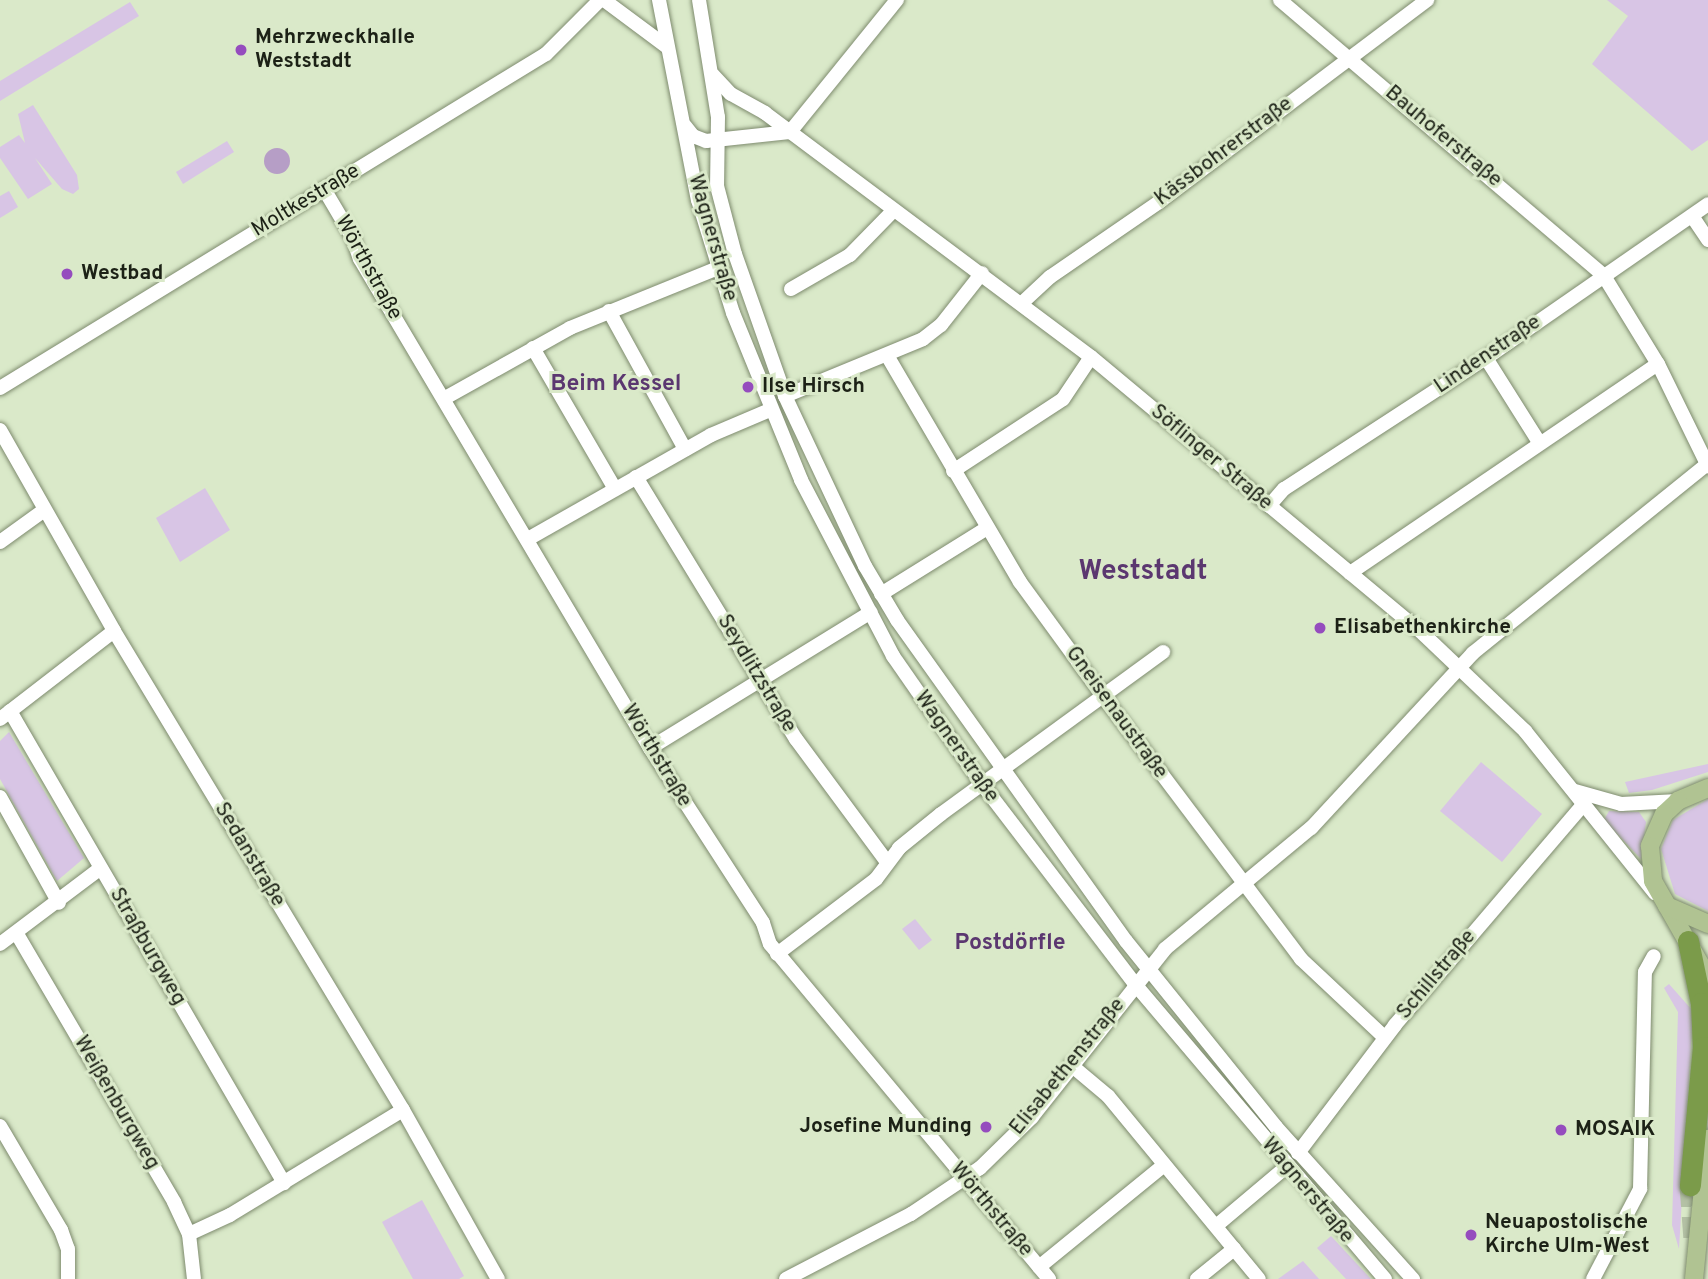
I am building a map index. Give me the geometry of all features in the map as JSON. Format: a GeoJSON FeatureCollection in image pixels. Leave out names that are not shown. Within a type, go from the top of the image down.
{"type":"FeatureCollection","features":[{"type":"Feature","properties":{"kind":"highway"},"geometry":{"type":"LineString","coordinates":[[1690,1185],[1703,1047],[1697,929]]}},
{"type":"Feature","properties":{"kind":"main road"},"geometry":{"type":"LineString","coordinates":[[1708,788],[1678,801],[1664,814],[1650,846],[1653,881],[1664,904],[1697,929],[1708,978]]}},
{"type":"Feature","properties":{"kind":"main road"},"geometry":{"type":"LineString","coordinates":[[1694,1279],[1708,1139]]}},
{"type":"Feature","properties":{"kind":"street"},"geometry":{"type":"LineString","coordinates":[[602,0],[658,35],[669,51]]}},
{"type":"Feature","properties":{"kind":"street","name":"Moltkestraße"},"geometry":{"type":"LineString","coordinates":[[0,388],[546,54],[595,10],[602,0]]}},
{"type":"Feature","properties":{"kind":"street","name":"Wagnerstraße"},"geometry":{"type":"LineString","coordinates":[[659,0],[698,200],[718,268],[770,410],[817,514],[905,676],[982,784],[1134,984],[1286,1167],[1385,1279]]}},
{"type":"Feature","properties":{"kind":"street"},"geometry":{"type":"LineString","coordinates":[[684,125],[696,138],[718,141],[790,132],[897,0]]}},
{"type":"Feature","properties":{"kind":"street","name":"Bauhoferstraße"},"geometry":{"type":"LineString","coordinates":[[1280,0],[1604,276],[1703,438],[1708,465]]}},
{"type":"Feature","properties":{"kind":"street","name":"Kässbohrerstraße"},"geometry":{"type":"LineString","coordinates":[[1022,303],[1050,277],[1159,202],[1427,0]]}},
{"type":"Feature","properties":{"kind":"street","name":"Wagnerstraße"},"geometry":{"type":"LineString","coordinates":[[698,2],[718,141],[717,186],[724,217],[785,397],[817,472],[881,594],[1147,967],[1298,1153],[1413,1279]]}},
{"type":"Feature","properties":{"kind":"street","name":"Söflinger Straße"},"geometry":{"type":"LineString","coordinates":[[709,67],[724,89],[790,132],[1091,357],[1460,666],[1525,731],[1664,904]]}},
{"type":"Feature","properties":{"kind":"street","name":"Wörthstraße"},"geometry":{"type":"LineString","coordinates":[[324,189],[354,238],[360,260],[445,398],[650,748],[710,846],[724,859],[777,954],[1049,1279]]}},
{"type":"Feature","properties":{"kind":"street","name":"Lindenstraße"},"geometry":{"type":"LineString","coordinates":[[1269,506],[1284,489],[1486,359],[1708,204]]}},
{"type":"Feature","properties":{"kind":"street"},"geometry":{"type":"LineString","coordinates":[[791,289],[850,255],[893,211]]}},
{"type":"Feature","properties":{"kind":"street"},"geometry":{"type":"LineString","coordinates":[[1692,216],[1708,240]]}},
{"type":"Feature","properties":{"kind":"street"},"geometry":{"type":"LineString","coordinates":[[445,398],[533,348],[609,311],[718,268]]}},
{"type":"Feature","properties":{"kind":"street"},"geometry":{"type":"LineString","coordinates":[[785,397],[888,357],[923,339],[958,305],[982,273]]}},
{"type":"Feature","properties":{"kind":"street"},"geometry":{"type":"LineString","coordinates":[[609,311],[685,449]]}},
{"type":"Feature","properties":{"kind":"street"},"geometry":{"type":"LineString","coordinates":[[533,348],[615,489]]}},
{"type":"Feature","properties":{"kind":"street","name":"Gneisenaustraße"},"geometry":{"type":"LineString","coordinates":[[888,357],[987,528],[1103,696],[1242,886],[1301,959],[1385,1038]]}},
{"type":"Feature","properties":{"kind":"street"},"geometry":{"type":"LineString","coordinates":[[953,471],[1063,399],[1091,357]]}},
{"type":"Feature","properties":{"kind":"street"},"geometry":{"type":"LineString","coordinates":[[1486,359],[1539,442]]}},
{"type":"Feature","properties":{"kind":"street"},"geometry":{"type":"LineString","coordinates":[[1350,573],[1539,442],[1658,364]]}},
{"type":"Feature","properties":{"kind":"street"},"geometry":{"type":"LineString","coordinates":[[528,539],[685,449],[770,410]]}},
{"type":"Feature","properties":{"kind":"street","name":"Sedanstraße"},"geometry":{"type":"LineString","coordinates":[[0,430],[43,511],[403,1110],[498,1279]]}},
{"type":"Feature","properties":{"kind":"street"},"geometry":{"type":"LineString","coordinates":[[1147,967],[1311,828],[1460,666],[1708,465]]}},
{"type":"Feature","properties":{"kind":"street","name":"Seydlitzstraße"},"geometry":{"type":"LineString","coordinates":[[636,477],[759,679],[838,798],[887,862]]}},
{"type":"Feature","properties":{"kind":"street"},"geometry":{"type":"LineString","coordinates":[[0,542],[43,511]]}},
{"type":"Feature","properties":{"kind":"street"},"geometry":{"type":"LineString","coordinates":[[881,594],[987,528]]}},
{"type":"Feature","properties":{"kind":"street"},"geometry":{"type":"LineString","coordinates":[[650,748],[870,612]]}},
{"type":"Feature","properties":{"kind":"street"},"geometry":{"type":"LineString","coordinates":[[5,715],[114,631]]}},
{"type":"Feature","properties":{"kind":"street"},"geometry":{"type":"LineString","coordinates":[[777,954],[876,879],[887,862],[914,835],[1163,652]]}},
{"type":"Feature","properties":{"kind":"street","name":"Straßburgweg"},"geometry":{"type":"LineString","coordinates":[[5,715],[101,868],[284,1183]]}},
{"type":"Feature","properties":{"kind":"street"},"geometry":{"type":"LineString","coordinates":[[1575,791],[1621,804],[1678,801]]}},
{"type":"Feature","properties":{"kind":"street"},"geometry":{"type":"LineString","coordinates":[[0,797],[59,903]]}},
{"type":"Feature","properties":{"kind":"street","name":"Schillstraße"},"geometry":{"type":"LineString","coordinates":[[1298,1153],[1395,1025],[1584,804]]}},
{"type":"Feature","properties":{"kind":"street"},"geometry":{"type":"LineString","coordinates":[[0,944],[59,903],[101,868]]}},
{"type":"Feature","properties":{"kind":"street","name":"Weißenburgweg"},"geometry":{"type":"LineString","coordinates":[[17,934],[189,1234],[194,1279]]}},
{"type":"Feature","properties":{"kind":"street"},"geometry":{"type":"LineString","coordinates":[[1593,1279],[1640,1189],[1645,972],[1654,956]]}},
{"type":"Feature","properties":{"kind":"street","name":"Elisabethenstraße"},"geometry":{"type":"LineString","coordinates":[[786,1279],[965,1181],[1032,1117],[1147,967]]}},
{"type":"Feature","properties":{"kind":"street"},"geometry":{"type":"LineString","coordinates":[[1072,1065],[1108,1096],[1259,1279]]}},
{"type":"Feature","properties":{"kind":"street"},"geometry":{"type":"LineString","coordinates":[[189,1234],[284,1183],[403,1110]]}},
{"type":"Feature","properties":{"kind":"street"},"geometry":{"type":"LineString","coordinates":[[0,1126],[61,1230],[68,1249],[68,1279]]}},
{"type":"Feature","properties":{"kind":"street"},"geometry":{"type":"LineString","coordinates":[[1039,1267],[1164,1165]]}},
{"type":"Feature","properties":{"kind":"street"},"geometry":{"type":"LineString","coordinates":[[1216,1226],[1286,1167]]}},
{"type":"Feature","properties":{"kind":"street"},"geometry":{"type":"LineString","coordinates":[[1197,1279],[1234,1249]]}},
{"type":"Feature","properties":{"kind":"shaded area"},"geometry":{"type":"Polygon","coordinates":[[[1607,0],[1708,0],[1708,140],[1692,151],[1592,64],[1628,16],[1607,0]]]}},
{"type":"Feature","properties":{"kind":"shaded area"},"geometry":{"type":"Polygon","coordinates":[[[130,2],[139,16],[0,101],[0,81],[130,2]]]}},
{"type":"Feature","properties":{"kind":"shaded area"},"geometry":{"type":"Polygon","coordinates":[[[33,105],[77,175],[79,189],[73,194],[62,189],[35,158],[52,184],[28,199],[0,158],[0,147],[19,135],[25,143],[18,114],[33,105]]]}},
{"type":"Feature","properties":{"kind":"shaded area"},"geometry":{"type":"Polygon","coordinates":[[[227,141],[234,152],[183,184],[176,172],[227,141]]]}},
{"type":"Feature","properties":{"kind":"shaded area"},"geometry":{"type":"Polygon","coordinates":[[[277,148],[286,152],[290,161],[286,170],[277,174],[268,170],[264,161],[268,152],[277,148]]]}},
{"type":"Feature","properties":{"kind":"shaded area"},"geometry":{"type":"Polygon","coordinates":[[[9,191],[18,207],[0,218],[0,196],[9,191]]]}},
{"type":"Feature","properties":{"kind":"shaded area"},"geometry":{"type":"Polygon","coordinates":[[[205,488],[230,530],[180,562],[156,518],[205,488]]]}},
{"type":"Feature","properties":{"kind":"shaded area"},"geometry":{"type":"Polygon","coordinates":[[[9,732],[84,858],[57,881],[0,779],[0,741],[9,732]]]}},
{"type":"Feature","properties":{"kind":"shaded area"},"geometry":{"type":"Polygon","coordinates":[[[1481,762],[1542,814],[1502,862],[1440,811],[1481,762]]]}},
{"type":"Feature","properties":{"kind":"shaded area"},"geometry":{"type":"Polygon","coordinates":[[[1708,764],[1708,772],[1652,790],[1629,793],[1625,782],[1708,764]]]}},
{"type":"Feature","properties":{"kind":"shaded area"},"geometry":{"type":"Polygon","coordinates":[[[1708,799],[1708,911],[1675,894],[1661,849],[1673,820],[1708,799]]]}},
{"type":"Feature","properties":{"kind":"shaded area"},"geometry":{"type":"Polygon","coordinates":[[[1609,811],[1639,812],[1646,822],[1641,859],[1604,820],[1609,811]]]}},
{"type":"Feature","properties":{"kind":"shaded area"},"geometry":{"type":"Polygon","coordinates":[[[915,919],[932,940],[919,950],[902,929],[915,919]]]}},
{"type":"Feature","properties":{"kind":"shaded area"},"geometry":{"type":"Polygon","coordinates":[[[1669,984],[1693,1011],[1679,1249],[1672,1225],[1678,1012],[1664,988],[1669,984]]]}},
{"type":"Feature","properties":{"kind":"shaded area"},"geometry":{"type":"Polygon","coordinates":[[[422,1200],[464,1276],[459,1279],[413,1279],[382,1222],[422,1200]]]}},
{"type":"Feature","properties":{"kind":"shaded area"},"geometry":{"type":"Polygon","coordinates":[[[1331,1236],[1371,1279],[1346,1279],[1317,1248],[1331,1236]]]}},
{"type":"Feature","properties":{"kind":"shaded area"},"geometry":{"type":"Polygon","coordinates":[[[1303,1261],[1319,1279],[1278,1279],[1303,1261]]]}},
{"type":"Feature","properties":{"kind":"tunnel"},"geometry":{"type":"LineString","coordinates":[[1690,1185],[1694,1239]]}},
{"type":"Feature","properties":{"kind":"place","name":"Mehrzweckhalle Weststadt"},"geometry":{"type":"Point","coordinates":[241,50]}},
{"type":"Feature","properties":{"kind":"place","name":"Westbad"},"geometry":{"type":"Point","coordinates":[67,274]}},
{"type":"Feature","properties":{"kind":"place","name":"Ilse Hirsch"},"geometry":{"type":"Point","coordinates":[748,387]}},
{"type":"Feature","properties":{"kind":"place","name":"Elisabethenkirche"},"geometry":{"type":"Point","coordinates":[1320,628]}},
{"type":"Feature","properties":{"kind":"place","name":"Josefine Munding"},"geometry":{"type":"Point","coordinates":[986,1127]}},
{"type":"Feature","properties":{"kind":"place","name":"MOSAIK"},"geometry":{"type":"Point","coordinates":[1561,1130]}},
{"type":"Feature","properties":{"kind":"place","name":"Neuapostolische Kirche Ulm-West"},"geometry":{"type":"Point","coordinates":[1471,1235]}},
{"type":"Feature","properties":{"kind":"district","name":"Beim Kessel"},"geometry":{"type":"Point","coordinates":[616,385]}},
{"type":"Feature","properties":{"kind":"district","name":"Weststadt"},"geometry":{"type":"Point","coordinates":[1143,572]}},
{"type":"Feature","properties":{"kind":"district","name":"Postdörfle"},"geometry":{"type":"Point","coordinates":[1010,944]}}]}
